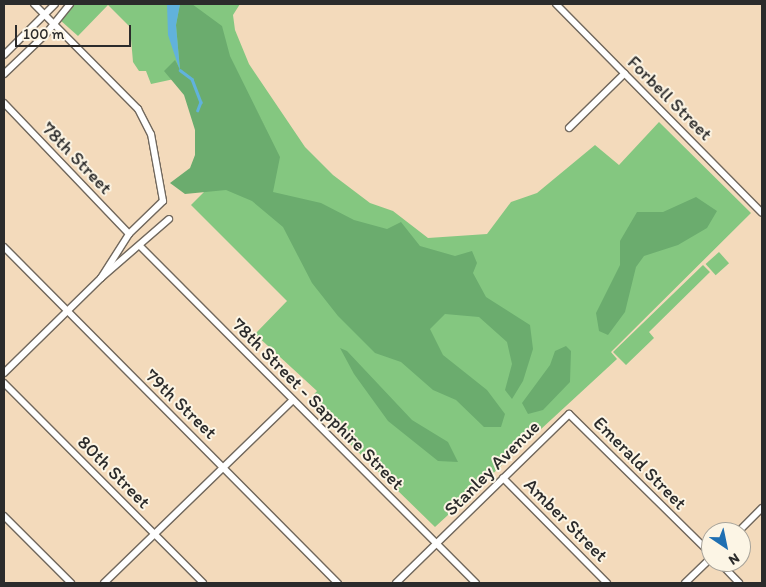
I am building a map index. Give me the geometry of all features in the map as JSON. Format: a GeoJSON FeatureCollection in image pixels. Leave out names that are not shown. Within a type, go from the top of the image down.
{"type":"FeatureCollection","features":[{"type":"Feature","properties":{"kind":"street"},"geometry":{"type":"LineString","coordinates":[[34,4],[138,110],[151,134],[163,201],[129,234],[101,278]]}},
{"type":"Feature","properties":{"kind":"street"},"geometry":{"type":"LineString","coordinates":[[4,55],[55,4]]}},
{"type":"Feature","properties":{"kind":"street"},"geometry":{"type":"LineString","coordinates":[[4,74],[54,24],[70,4]]}},
{"type":"Feature","properties":{"kind":"street","name":"Forbell Street"},"geometry":{"type":"LineString","coordinates":[[556,4],[762,213]]}},
{"type":"Feature","properties":{"kind":"street"},"geometry":{"type":"LineString","coordinates":[[569,128],[624,73]]}},
{"type":"Feature","properties":{"kind":"street","name":"78th Street"},"geometry":{"type":"LineString","coordinates":[[4,103],[129,234]]}},
{"type":"Feature","properties":{"kind":"street"},"geometry":{"type":"LineString","coordinates":[[4,373],[101,278],[140,246],[169,218]]}},
{"type":"Feature","properties":{"kind":"street","name":"78th Street - Sapphire Street"},"geometry":{"type":"LineString","coordinates":[[140,246],[476,583]]}},
{"type":"Feature","properties":{"kind":"street","name":"79th Street"},"geometry":{"type":"LineString","coordinates":[[4,247],[66,312],[338,583]]}},
{"type":"Feature","properties":{"kind":"street","name":"80th Street"},"geometry":{"type":"LineString","coordinates":[[4,383],[203,583]]}},
{"type":"Feature","properties":{"kind":"street"},"geometry":{"type":"LineString","coordinates":[[104,583],[293,400]]}},
{"type":"Feature","properties":{"kind":"street","name":"Stanley Avenue"},"geometry":{"type":"LineString","coordinates":[[396,583],[569,414]]}},
{"type":"Feature","properties":{"kind":"street","name":"Emerald Street"},"geometry":{"type":"LineString","coordinates":[[569,414],[701,544]]}},
{"type":"Feature","properties":{"kind":"street","name":"Amber Street"},"geometry":{"type":"LineString","coordinates":[[503,478],[607,583]]}},
{"type":"Feature","properties":{"kind":"street"},"geometry":{"type":"LineString","coordinates":[[748,522],[762,508]]}},
{"type":"Feature","properties":{"kind":"street"},"geometry":{"type":"LineString","coordinates":[[4,516],[71,583]]}},
{"type":"Feature","properties":{"kind":"street"},"geometry":{"type":"LineString","coordinates":[[685,583],[701,568]]}},
{"type":"Feature","properties":{"kind":"street"},"geometry":{"type":"LineString","coordinates":[[729,572],[739,583]]}},
{"type":"Feature","properties":{"kind":"green space"},"geometry":{"type":"Polygon","coordinates":[[[75,4],[240,4],[233,15],[235,30],[249,64],[305,147],[333,175],[370,203],[393,211],[428,238],[487,234],[511,202],[537,193],[595,145],[619,165],[659,122],[751,213],[611,352],[617,359],[435,527],[307,402],[317,391],[255,334],[287,301],[191,205],[266,130],[253,104],[188,76],[151,84],[146,71],[139,71],[133,62],[130,27],[108,5],[78,36],[60,20],[75,4]]]}},
{"type":"Feature","properties":{"kind":"green space"},"geometry":{"type":"Polygon","coordinates":[[[180,4],[192,4],[222,26],[230,56],[280,157],[273,192],[321,203],[354,220],[387,229],[401,222],[420,246],[455,256],[472,251],[477,263],[473,273],[486,297],[530,325],[533,349],[523,381],[512,399],[505,390],[512,364],[507,342],[479,317],[445,314],[430,329],[443,355],[487,390],[505,414],[501,427],[484,427],[456,400],[433,390],[401,362],[375,353],[338,316],[312,283],[283,227],[252,201],[226,190],[185,194],[170,183],[190,168],[195,155],[195,130],[184,95],[164,71],[175,60],[180,69],[176,25],[180,4]]]}},
{"type":"Feature","properties":{"kind":"green space"},"geometry":{"type":"Polygon","coordinates":[[[696,197],[717,211],[707,228],[678,245],[644,256],[636,267],[625,312],[608,335],[599,331],[596,313],[620,265],[620,241],[637,212],[663,212],[696,197]]]}},
{"type":"Feature","properties":{"kind":"green space"},"geometry":{"type":"Polygon","coordinates":[[[719,252],[729,263],[716,275],[706,264],[719,252]]]}},
{"type":"Feature","properties":{"kind":"green space"},"geometry":{"type":"Polygon","coordinates":[[[703,265],[710,272],[649,332],[654,338],[626,365],[613,352],[703,265]]]}},
{"type":"Feature","properties":{"kind":"green space"},"geometry":{"type":"Polygon","coordinates":[[[566,346],[571,351],[570,382],[543,410],[528,414],[522,403],[550,365],[555,351],[566,346]]]}},
{"type":"Feature","properties":{"kind":"green space"},"geometry":{"type":"Polygon","coordinates":[[[340,348],[347,351],[412,420],[448,442],[458,462],[438,461],[388,421],[354,374],[340,348]]]}},
{"type":"Feature","properties":{"kind":"water"},"geometry":{"type":"Polygon","coordinates":[[[167,4],[180,4],[176,25],[180,71],[168,35],[167,4]]]}},
{"type":"Feature","properties":{"kind":"waterway"},"geometry":{"type":"LineString","coordinates":[[180,70],[192,79],[201,102],[198,110]]}}]}
